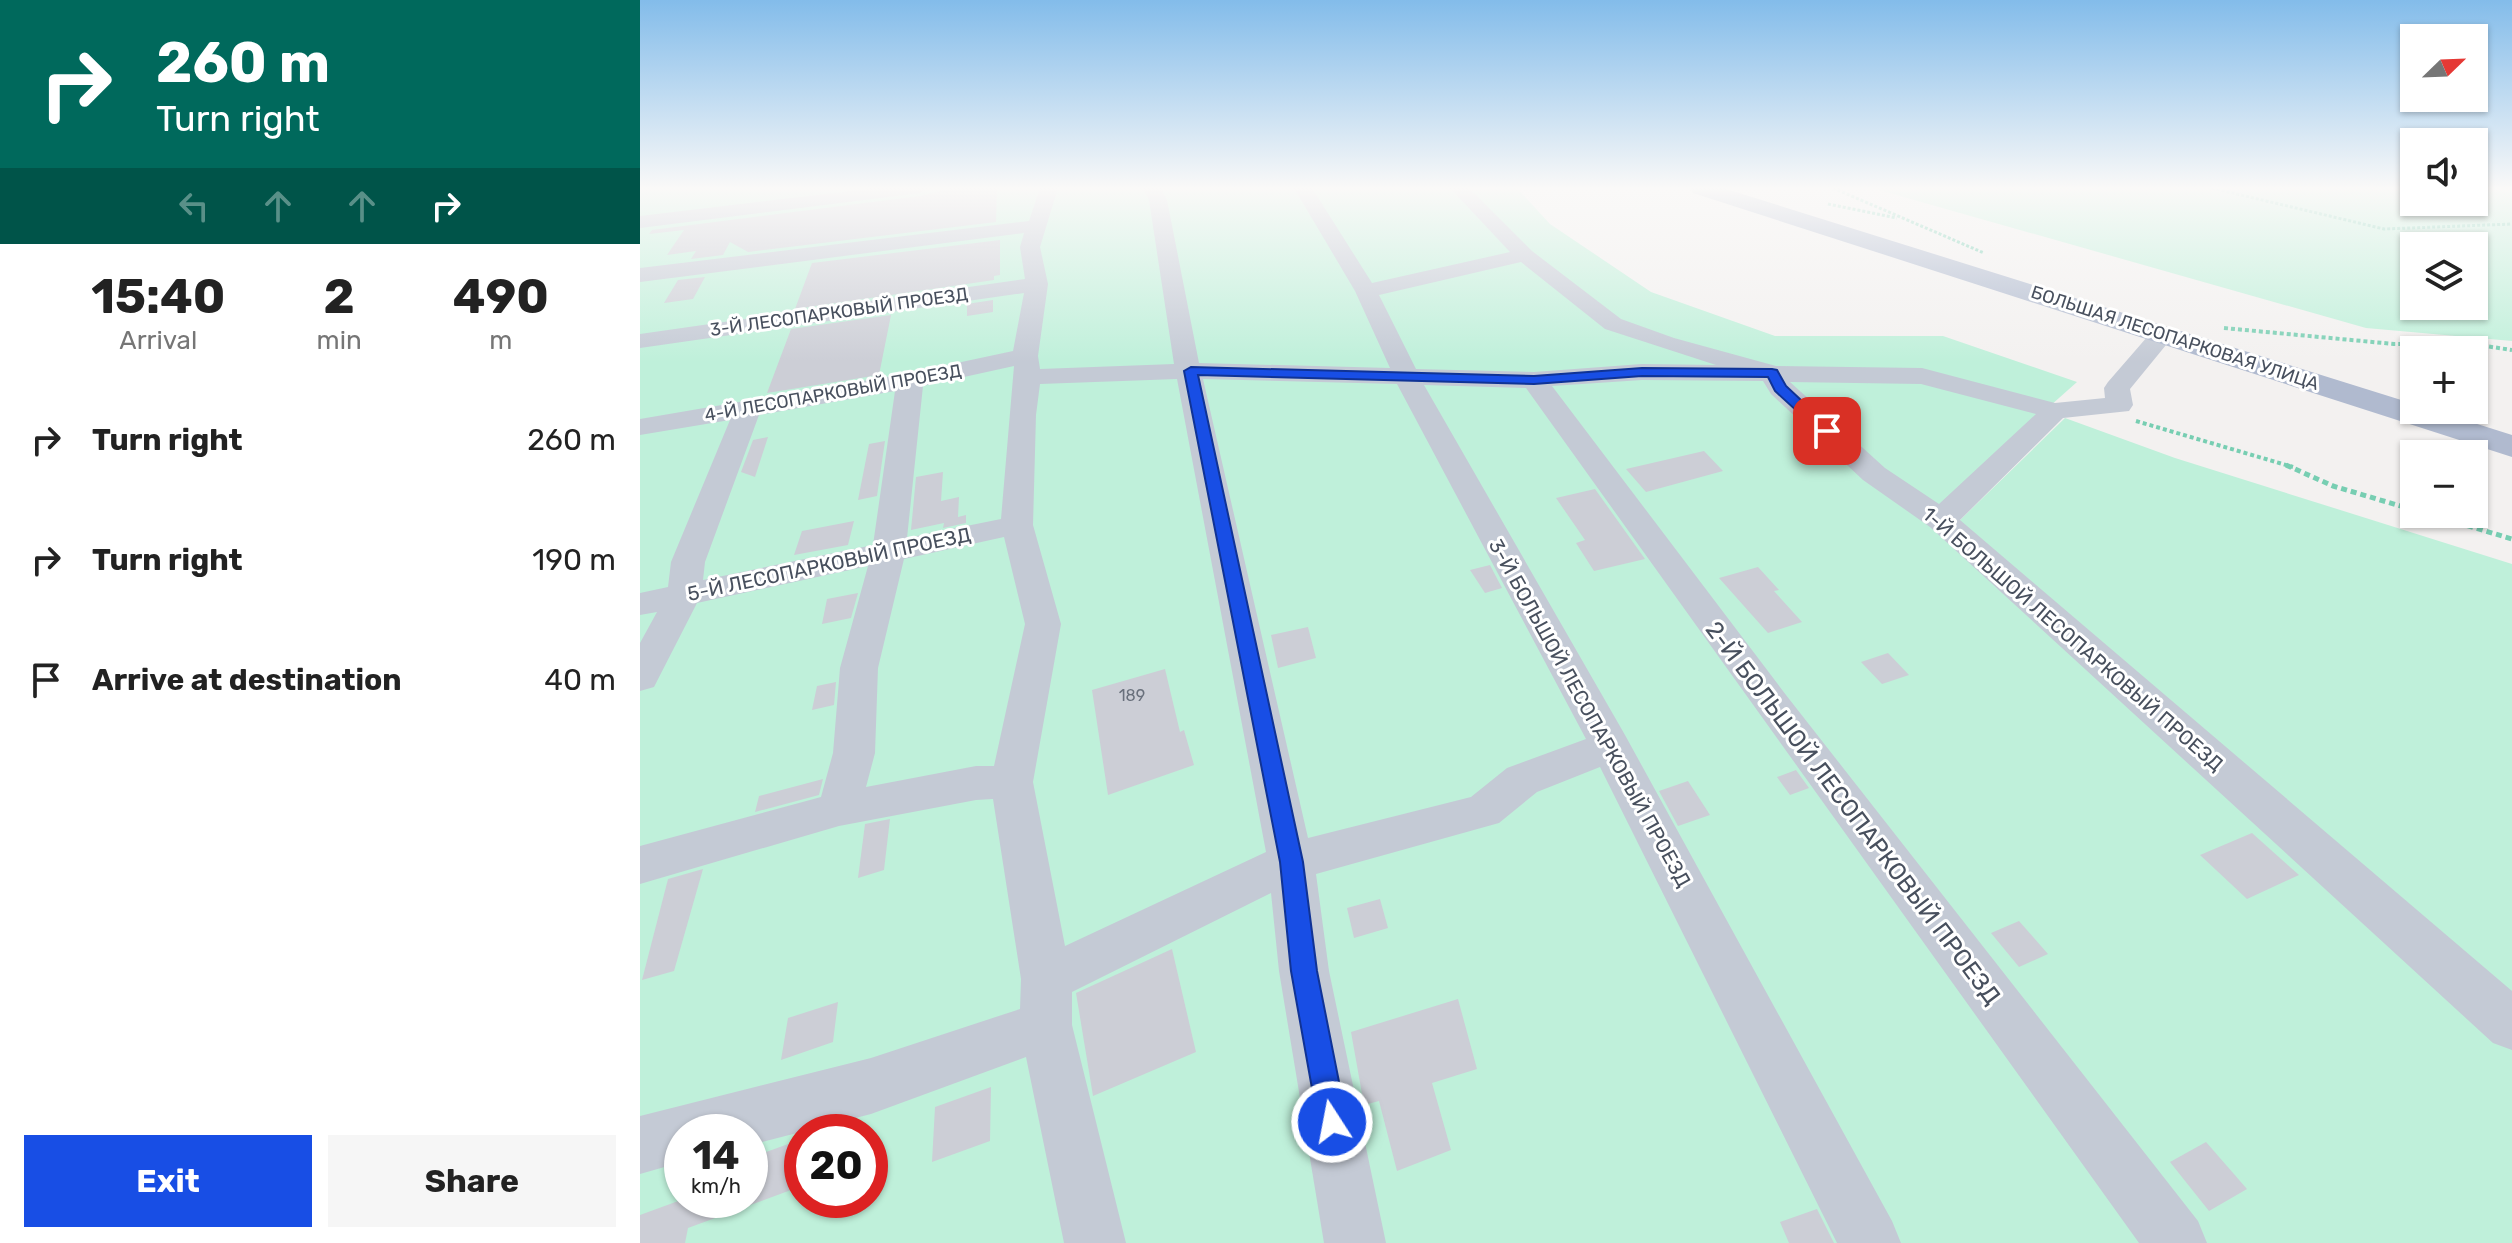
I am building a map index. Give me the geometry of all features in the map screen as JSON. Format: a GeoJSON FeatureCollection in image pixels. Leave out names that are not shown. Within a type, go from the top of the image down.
{"type":"FeatureCollection","features":[{"type":"Feature","properties":{"kind":"main road","name":"БОЛЬШАЯ ЛЕСОПАРКОВАЯ УЛИЦА"},"geometry":{"type":"LineString","coordinates":[[1885,246],[2512,446]]}},
{"type":"Feature","properties":{"kind":"street"},"geometry":{"type":"LineString","coordinates":[[640,275],[874,246]]}},
{"type":"Feature","properties":{"kind":"street"},"geometry":{"type":"LineString","coordinates":[[1030,246],[1037,284],[1022,415],[1017,525],[1043,624],[1012,782],[1046,1002],[1095,1243]]}},
{"type":"Feature","properties":{"kind":"street"},"geometry":{"type":"LineString","coordinates":[[1165,246],[1173,299],[1191,371],[1291,862],[1304,971],[1355,1243]]}},
{"type":"Feature","properties":{"kind":"street","name":"3-Й БОЛЬШОЙ ЛЕСОПАРКОВЫЙ ПРОЕЗД"},"geometry":{"type":"LineString","coordinates":[[1338,246],[1366,291],[1407,378],[1610,746],[1870,1243]]}},
{"type":"Feature","properties":{"kind":"street"},"geometry":{"type":"LineString","coordinates":[[1516,246],[1613,324],[1665,343],[1772,373],[1922,376],[2055,411],[2093,409],[2119,405],[2117,388],[2163,334]]}},
{"type":"Feature","properties":{"kind":"street"},"geometry":{"type":"LineString","coordinates":[[1366,291],[1525,255]]}},
{"type":"Feature","properties":{"kind":"street","name":"3-Й ЛЕСОПАРКОВЫЙ ПРОЕЗД"},"geometry":{"type":"LineString","coordinates":[[640,341],[1037,284]]}},
{"type":"Feature","properties":{"kind":"street","name":"4-Й ЛЕСОПАРКОВЫЙ ПРОЕЗД"},"geometry":{"type":"LineString","coordinates":[[640,427],[910,381],[1027,367],[1534,380],[1642,372],[1772,373]]}},
{"type":"Feature","properties":{"kind":"street","name":"1-Й БОЛЬШОЙ ЛЕСОПАРКОВЫЙ ПРОЕЗД"},"geometry":{"type":"LineString","coordinates":[[1772,373],[1780,388],[1874,474],[1941,520],[2512,1025]]}},
{"type":"Feature","properties":{"kind":"street","name":"2-Й БОЛЬШОЙ ЛЕСОПАРКОВЫЙ ПРОЕЗД"},"geometry":{"type":"LineString","coordinates":[[1534,380],[1684,590],[1923,902],[2176,1243]]}},
{"type":"Feature","properties":{"kind":"street"},"geometry":{"type":"LineString","coordinates":[[839,809],[854,753],[859,668],[889,552],[910,381]]}},
{"type":"Feature","properties":{"kind":"street"},"geometry":{"type":"LineString","coordinates":[[640,678],[684,595],[688,562],[748,409]]}},
{"type":"Feature","properties":{"kind":"street"},"geometry":{"type":"LineString","coordinates":[[1941,520],[2055,411]]}},
{"type":"Feature","properties":{"kind":"street","name":"5-Й ЛЕСОПАРКОВЫЙ ПРОЕЗД"},"geometry":{"type":"LineString","coordinates":[[640,604],[1017,525]]}},
{"type":"Feature","properties":{"kind":"street"},"geometry":{"type":"LineString","coordinates":[[761,1114],[871,1086],[1046,1002],[1291,862],[1484,811],[1522,780],[1610,746]]}},
{"type":"Feature","properties":{"kind":"street"},"geometry":{"type":"LineString","coordinates":[[640,865],[839,809],[976,783],[1012,782]]}},
{"type":"Feature","properties":{"kind":"street"},"geometry":{"type":"LineString","coordinates":[[640,1145],[664,1139]]}},
{"type":"Feature","properties":{"kind":"path"},"geometry":{"type":"LineString","coordinates":[[2218,327],[2394,344],[2472,344],[2512,350]]}},
{"type":"Feature","properties":{"kind":"path"},"geometry":{"type":"LineString","coordinates":[[2093,409],[2295,468],[2333,486],[2400,506]]}},
{"type":"Feature","properties":{"kind":"path"},"geometry":{"type":"LineString","coordinates":[[2475,528],[2512,539]]}},
{"type":"Feature","properties":{"kind":"green space"},"geometry":{"type":"Polygon","coordinates":[[[640,246],[1583,246],[1651,292],[1775,336],[1943,336],[2077,382],[1930,513],[2512,1034],[2512,1243],[640,1243],[640,246]]]}},
{"type":"Feature","properties":{"kind":"green space"},"geometry":{"type":"Polygon","coordinates":[[[2077,246],[2400,246],[2400,320],[2488,320],[2488,246],[2512,246],[2512,341],[2488,339],[2488,336],[2366,328],[2077,246]]]}},
{"type":"Feature","properties":{"kind":"green space"},"geometry":{"type":"Polygon","coordinates":[[[2065,418],[2175,458],[2512,564],[2512,1005],[1956,524],[2065,418]]]}},
{"type":"Feature","properties":{"kind":"building"},"geometry":{"type":"Polygon","coordinates":[[[673,246],[728,246],[723,255],[691,259],[696,251],[667,255],[673,246]]]}},
{"type":"Feature","properties":{"kind":"building"},"geometry":{"type":"Polygon","coordinates":[[[737,246],[798,246],[748,252],[737,246]]]}},
{"type":"Feature","properties":{"kind":"building"},"geometry":{"type":"Polygon","coordinates":[[[951,246],[1000,246],[1000,275],[994,276],[994,280],[795,309],[812,263],[951,246]]]}},
{"type":"Feature","properties":{"kind":"building"},"geometry":{"type":"Polygon","coordinates":[[[705,277],[693,299],[664,303],[678,280],[705,277]]]}},
{"type":"Feature","properties":{"kind":"building"},"geometry":{"type":"Polygon","coordinates":[[[993,300],[993,312],[967,316],[967,304],[993,300]]]}},
{"type":"Feature","properties":{"kind":"building"},"geometry":{"type":"Polygon","coordinates":[[[891,315],[879,375],[767,393],[791,329],[891,315]]]}},
{"type":"Feature","properties":{"kind":"building"},"geometry":{"type":"Polygon","coordinates":[[[768,437],[755,477],[741,472],[753,440],[768,437]]]}},
{"type":"Feature","properties":{"kind":"building"},"geometry":{"type":"Polygon","coordinates":[[[885,441],[877,496],[858,500],[869,444],[885,441]]]}},
{"type":"Feature","properties":{"kind":"building"},"geometry":{"type":"Polygon","coordinates":[[[1704,451],[1723,471],[1646,492],[1626,469],[1704,451]]]}},
{"type":"Feature","properties":{"kind":"building"},"geometry":{"type":"Polygon","coordinates":[[[943,472],[941,501],[959,497],[958,517],[966,515],[966,523],[943,528],[944,523],[911,530],[916,477],[943,472]]]}},
{"type":"Feature","properties":{"kind":"building"},"geometry":{"type":"Polygon","coordinates":[[[1595,489],[1645,559],[1594,571],[1576,543],[1585,540],[1556,498],[1595,489]]]}},
{"type":"Feature","properties":{"kind":"building"},"geometry":{"type":"Polygon","coordinates":[[[854,521],[848,545],[794,555],[802,531],[854,521]]]}},
{"type":"Feature","properties":{"kind":"building"},"geometry":{"type":"Polygon","coordinates":[[[1490,565],[1502,588],[1485,593],[1470,570],[1490,565]]]}},
{"type":"Feature","properties":{"kind":"building"},"geometry":{"type":"Polygon","coordinates":[[[1758,567],[1779,590],[1774,591],[1802,622],[1768,633],[1719,578],[1758,567]]]}},
{"type":"Feature","properties":{"kind":"building"},"geometry":{"type":"Polygon","coordinates":[[[858,593],[851,618],[822,624],[827,599],[858,593]]]}},
{"type":"Feature","properties":{"kind":"building"},"geometry":{"type":"Polygon","coordinates":[[[1308,627],[1316,658],[1278,668],[1271,635],[1308,627]]]}},
{"type":"Feature","properties":{"kind":"building"},"geometry":{"type":"Polygon","coordinates":[[[1888,653],[1909,675],[1882,684],[1861,662],[1888,653]]]}},
{"type":"Feature","properties":{"kind":"building"},"geometry":{"type":"Polygon","coordinates":[[[1165,669],[1180,732],[1184,730],[1194,765],[1108,795],[1092,690],[1165,669]]]}},
{"type":"Feature","properties":{"kind":"building"},"geometry":{"type":"Polygon","coordinates":[[[836,682],[834,705],[812,710],[817,686],[836,682]]]}},
{"type":"Feature","properties":{"kind":"building"},"geometry":{"type":"Polygon","coordinates":[[[1796,770],[1809,788],[1790,795],[1777,777],[1796,770]]]}},
{"type":"Feature","properties":{"kind":"building"},"geometry":{"type":"Polygon","coordinates":[[[823,779],[819,795],[755,812],[759,796],[823,779]]]}},
{"type":"Feature","properties":{"kind":"building"},"geometry":{"type":"Polygon","coordinates":[[[1688,781],[1710,815],[1678,826],[1659,791],[1688,781]]]}},
{"type":"Feature","properties":{"kind":"building"},"geometry":{"type":"Polygon","coordinates":[[[890,819],[884,870],[858,878],[865,824],[890,819]]]}},
{"type":"Feature","properties":{"kind":"building"},"geometry":{"type":"Polygon","coordinates":[[[2252,833],[2299,875],[2247,899],[2200,855],[2252,833]]]}},
{"type":"Feature","properties":{"kind":"building"},"geometry":{"type":"Polygon","coordinates":[[[703,869],[674,971],[642,980],[668,879],[703,869]]]}},
{"type":"Feature","properties":{"kind":"building"},"geometry":{"type":"Polygon","coordinates":[[[1380,899],[1388,928],[1354,938],[1347,908],[1380,899]]]}},
{"type":"Feature","properties":{"kind":"building"},"geometry":{"type":"Polygon","coordinates":[[[2019,921],[2048,954],[2019,967],[1991,933],[2019,921]]]}},
{"type":"Feature","properties":{"kind":"building"},"geometry":{"type":"Polygon","coordinates":[[[1172,949],[1196,1052],[1093,1096],[1076,993],[1172,949]]]}},
{"type":"Feature","properties":{"kind":"building"},"geometry":{"type":"Polygon","coordinates":[[[1458,999],[1477,1069],[1432,1083],[1451,1150],[1397,1171],[1379,1101],[1364,1105],[1351,1032],[1458,999]]]}},
{"type":"Feature","properties":{"kind":"building"},"geometry":{"type":"Polygon","coordinates":[[[838,1002],[833,1042],[781,1060],[788,1018],[838,1002]]]}},
{"type":"Feature","properties":{"kind":"building"},"geometry":{"type":"Polygon","coordinates":[[[991,1087],[990,1141],[932,1162],[935,1107],[991,1087]]]}},
{"type":"Feature","properties":{"kind":"building"},"geometry":{"type":"Polygon","coordinates":[[[2206,1142],[2247,1189],[2209,1211],[2170,1162],[2206,1142]]]}},
{"type":"Feature","properties":{"kind":"building"},"geometry":{"type":"Polygon","coordinates":[[[784,1146],[784,1193],[768,1198],[768,1151],[784,1146]]]}},
{"type":"Feature","properties":{"kind":"building"},"geometry":{"type":"Polygon","coordinates":[[[664,1206],[664,1218],[715,1218],[688,1228],[685,1243],[640,1243],[640,1215],[664,1206]]]}},
{"type":"Feature","properties":{"kind":"building"},"geometry":{"type":"Polygon","coordinates":[[[1817,1209],[1834,1243],[1789,1243],[1780,1222],[1817,1209]]]}},
{"type":"Feature","properties":{"kind":"route"},"geometry":{"type":"LineString","coordinates":[[1332,1122],[1304,971],[1291,862],[1191,371],[1534,380],[1642,372],[1772,373],[1780,388],[1827,431]]}}]}
